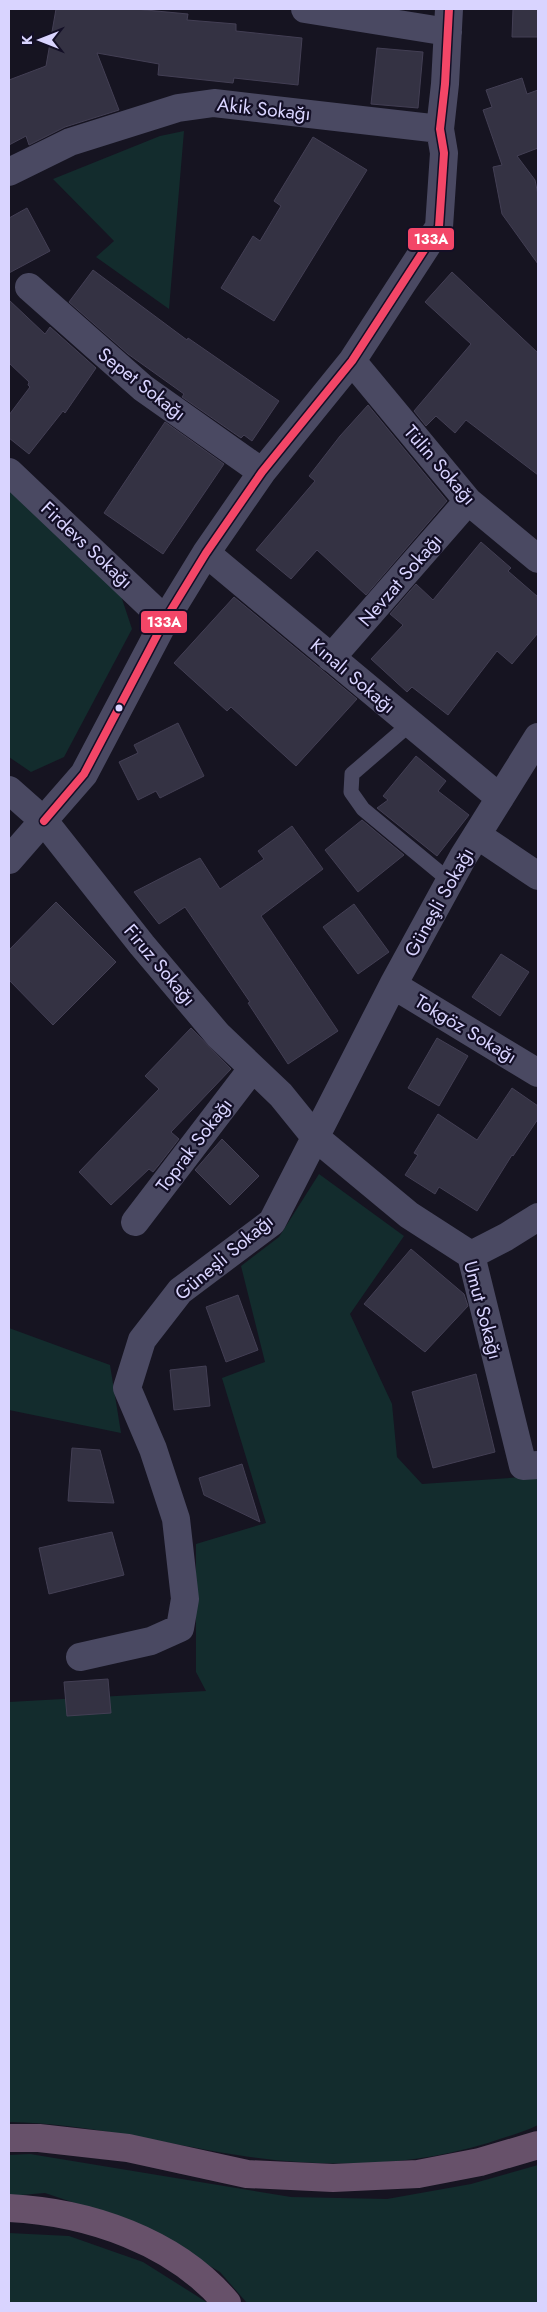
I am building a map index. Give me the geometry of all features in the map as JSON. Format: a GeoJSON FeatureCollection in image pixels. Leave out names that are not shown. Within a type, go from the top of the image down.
{"type":"FeatureCollection","features":[{"type":"Feature","properties":{"kind":"highway"},"geometry":{"type":"LineString","coordinates":[[9,2138],[39,2138],[128,2148],[247,2174],[333,2178],[418,2174],[480,2162],[538,2145]]}},
{"type":"Feature","properties":{"kind":"highway"},"geometry":{"type":"LineString","coordinates":[[9,2208],[63,2214],[134,2237],[178,2260],[200,2276],[227,2303]]}},
{"type":"Feature","properties":{"kind":"street"},"geometry":{"type":"LineString","coordinates":[[9,860],[84,774],[165,620],[206,552],[262,472],[352,361],[439,227],[444,153],[440,129],[449,21],[305,9]]}},
{"type":"Feature","properties":{"kind":"street","name":"Akik Sokağı"},"geometry":{"type":"LineString","coordinates":[[9,172],[70,142],[178,108],[214,103],[440,129]]}},
{"type":"Feature","properties":{"kind":"street","name":"Sepet Sokağı"},"geometry":{"type":"LineString","coordinates":[[28,287],[142,388],[262,472]]}},
{"type":"Feature","properties":{"kind":"street","name":"Tülin Sokağı"},"geometry":{"type":"LineString","coordinates":[[352,361],[468,502],[538,559]]}},
{"type":"Feature","properties":{"kind":"street","name":"Firdevs Sokağı"},"geometry":{"type":"LineString","coordinates":[[9,472],[165,620]]}},
{"type":"Feature","properties":{"kind":"street","name":"Nevzat Sokağı"},"geometry":{"type":"LineString","coordinates":[[331,658],[468,502]]}},
{"type":"Feature","properties":{"kind":"street","name":"Kınalı Sokağı"},"geometry":{"type":"LineString","coordinates":[[206,552],[500,798]]}},
{"type":"Feature","properties":{"kind":"street","name":"Güneşli Sokağı"},"geometry":{"type":"LineString","coordinates":[[80,1657],[151,1641],[180,1628],[185,1599],[176,1519],[153,1449],[127,1388],[142,1340],[180,1290],[272,1222],[393,985],[450,881],[538,736]]}},
{"type":"Feature","properties":{"kind":"street","name":"Firuz Sokağı"},"geometry":{"type":"LineString","coordinates":[[9,790],[44,821],[142,944],[218,1035],[281,1095],[315,1137]]}},
{"type":"Feature","properties":{"kind":"street"},"geometry":{"type":"LineString","coordinates":[[477,835],[538,876]]}},
{"type":"Feature","properties":{"kind":"street","name":"Tokgöz Sokağı"},"geometry":{"type":"LineString","coordinates":[[393,985],[538,1074]]}},
{"type":"Feature","properties":{"kind":"street","name":"Toprak Sokağı"},"geometry":{"type":"LineString","coordinates":[[135,1222],[252,1068]]}},
{"type":"Feature","properties":{"kind":"street","name":"Umut Sokağı"},"geometry":{"type":"LineString","coordinates":[[315,1137],[409,1215],[470,1255],[531,1465]]}},
{"type":"Feature","properties":{"kind":"street"},"geometry":{"type":"LineString","coordinates":[[470,1255],[506,1237],[538,1217]]}},
{"type":"Feature","properties":{"kind":"lane"},"geometry":{"type":"LineString","coordinates":[[410,724],[352,774],[351,792],[363,809],[450,881]]}},
{"type":"Feature","properties":{"kind":"green space"},"geometry":{"type":"Polygon","coordinates":[[[184,131],[169,309],[96,257],[114,241],[53,179],[160,136],[184,131]]]}},
{"type":"Feature","properties":{"kind":"green space"},"geometry":{"type":"Polygon","coordinates":[[[9,489],[121,596],[132,629],[64,757],[31,772],[9,757],[9,489]]]}},
{"type":"Feature","properties":{"kind":"green space"},"geometry":{"type":"Polygon","coordinates":[[[319,1174],[404,1236],[350,1314],[392,1404],[397,1457],[422,1484],[538,1476],[538,2125],[488,2143],[426,2157],[395,2161],[332,2164],[237,2155],[123,2134],[66,2126],[9,2122],[9,1702],[206,1691],[196,1672],[196,1544],[266,1523],[222,1378],[265,1362],[241,1266],[279,1237],[319,1174]]]}},
{"type":"Feature","properties":{"kind":"green space"},"geometry":{"type":"Polygon","coordinates":[[[9,1328],[110,1365],[121,1433],[9,1410],[9,1328]]]}},
{"type":"Feature","properties":{"kind":"green space"},"geometry":{"type":"Polygon","coordinates":[[[30,2154],[291,2197],[387,2199],[471,2184],[538,2165],[538,2303],[247,2303],[220,2272],[140,2225],[45,2193],[9,2196],[9,2155],[30,2154]]]}},
{"type":"Feature","properties":{"kind":"green space"},"geometry":{"type":"Polygon","coordinates":[[[9,2233],[69,2236],[143,2262],[208,2303],[9,2303],[9,2233]]]}},
{"type":"Feature","properties":{"kind":"building"},"geometry":{"type":"Polygon","coordinates":[[[56,9],[135,9],[188,14],[187,20],[236,24],[236,31],[302,38],[298,85],[234,78],[233,83],[158,75],[159,64],[97,53],[119,110],[65,127],[29,145],[26,136],[9,145],[9,80],[46,66],[56,9]]]}},
{"type":"Feature","properties":{"kind":"building"},"geometry":{"type":"Polygon","coordinates":[[[513,9],[538,9],[538,37],[512,37],[513,9]]]}},
{"type":"Feature","properties":{"kind":"building"},"geometry":{"type":"Polygon","coordinates":[[[377,48],[423,52],[418,108],[371,104],[377,48]]]}},
{"type":"Feature","properties":{"kind":"building"},"geometry":{"type":"Polygon","coordinates":[[[522,78],[527,94],[538,90],[538,148],[517,156],[535,180],[538,195],[538,264],[502,214],[493,167],[502,165],[483,110],[492,107],[486,90],[522,78]]]}},
{"type":"Feature","properties":{"kind":"building"},"geometry":{"type":"Polygon","coordinates":[[[313,137],[367,170],[274,321],[221,288],[253,236],[260,241],[281,206],[274,201],[313,137]]]}},
{"type":"Feature","properties":{"kind":"building"},"geometry":{"type":"Polygon","coordinates":[[[27,208],[50,251],[9,273],[9,218],[27,208]]]}},
{"type":"Feature","properties":{"kind":"building"},"geometry":{"type":"Polygon","coordinates":[[[93,270],[187,340],[188,338],[279,401],[252,441],[244,435],[241,438],[182,397],[184,394],[128,354],[69,302],[93,270]]]}},
{"type":"Feature","properties":{"kind":"building"},"geometry":{"type":"Polygon","coordinates":[[[452,272],[538,353],[538,475],[466,420],[455,433],[436,416],[426,426],[414,411],[471,344],[425,302],[452,272]]]}},
{"type":"Feature","properties":{"kind":"building"},"geometry":{"type":"Polygon","coordinates":[[[9,300],[45,334],[50,327],[96,368],[65,413],[63,411],[29,454],[9,438],[9,415],[30,387],[28,385],[29,382],[9,363],[9,300]]]}},
{"type":"Feature","properties":{"kind":"building"},"geometry":{"type":"Polygon","coordinates":[[[368,405],[447,501],[366,595],[317,550],[291,579],[256,550],[315,481],[309,476],[340,436],[368,405]]]}},
{"type":"Feature","properties":{"kind":"building"},"geometry":{"type":"Polygon","coordinates":[[[165,422],[224,464],[163,554],[104,513],[165,422]]]}},
{"type":"Feature","properties":{"kind":"building"},"geometry":{"type":"Polygon","coordinates":[[[481,542],[511,568],[508,571],[538,597],[538,633],[512,664],[497,651],[448,715],[412,687],[407,692],[371,659],[403,625],[390,614],[416,584],[433,600],[481,542]]]}},
{"type":"Feature","properties":{"kind":"building"},"geometry":{"type":"Polygon","coordinates":[[[234,597],[357,699],[296,766],[231,707],[227,711],[174,663],[234,597]]]}},
{"type":"Feature","properties":{"kind":"building"},"geometry":{"type":"Polygon","coordinates":[[[178,723],[204,776],[160,798],[156,791],[138,800],[119,762],[138,753],[134,745],[178,723]]]}},
{"type":"Feature","properties":{"kind":"building"},"geometry":{"type":"Polygon","coordinates":[[[416,756],[446,781],[438,791],[469,815],[437,856],[377,808],[388,800],[383,796],[416,756]]]}},
{"type":"Feature","properties":{"kind":"building"},"geometry":{"type":"Polygon","coordinates":[[[362,820],[404,855],[358,892],[325,850],[362,820]]]}},
{"type":"Feature","properties":{"kind":"building"},"geometry":{"type":"Polygon","coordinates":[[[292,826],[323,869],[261,916],[338,1031],[288,1064],[248,1003],[250,1002],[185,907],[159,924],[134,892],[200,858],[220,889],[264,859],[258,851],[292,826]]]}},
{"type":"Feature","properties":{"kind":"building"},"geometry":{"type":"Polygon","coordinates":[[[56,902],[116,962],[53,1025],[9,980],[9,950],[56,902]]]}},
{"type":"Feature","properties":{"kind":"building"},"geometry":{"type":"Polygon","coordinates":[[[354,904],[389,952],[358,974],[323,927],[354,904]]]}},
{"type":"Feature","properties":{"kind":"building"},"geometry":{"type":"Polygon","coordinates":[[[501,954],[529,972],[500,1016],[472,997],[501,954]]]}},
{"type":"Feature","properties":{"kind":"building"},"geometry":{"type":"Polygon","coordinates":[[[191,1028],[231,1069],[171,1132],[179,1139],[153,1172],[149,1169],[111,1205],[79,1172],[159,1089],[145,1076],[191,1028]]]}},
{"type":"Feature","properties":{"kind":"building"},"geometry":{"type":"Polygon","coordinates":[[[437,1038],[468,1056],[439,1106],[408,1088],[437,1038]]]}},
{"type":"Feature","properties":{"kind":"building"},"geometry":{"type":"Polygon","coordinates":[[[512,1088],[538,1106],[538,1119],[512,1155],[477,1211],[439,1187],[435,1194],[405,1175],[418,1155],[414,1153],[438,1114],[477,1140],[512,1088]]]}},
{"type":"Feature","properties":{"kind":"building"},"geometry":{"type":"Polygon","coordinates":[[[222,1139],[259,1176],[230,1205],[195,1170],[222,1139]]]}},
{"type":"Feature","properties":{"kind":"building"},"geometry":{"type":"Polygon","coordinates":[[[411,1249],[464,1294],[468,1306],[425,1352],[364,1304],[411,1249]]]}},
{"type":"Feature","properties":{"kind":"building"},"geometry":{"type":"Polygon","coordinates":[[[238,1295],[258,1350],[226,1362],[206,1307],[238,1295]]]}},
{"type":"Feature","properties":{"kind":"building"},"geometry":{"type":"Polygon","coordinates":[[[206,1366],[210,1406],[174,1410],[170,1370],[206,1366]]]}},
{"type":"Feature","properties":{"kind":"building"},"geometry":{"type":"Polygon","coordinates":[[[476,1374],[495,1452],[433,1468],[412,1392],[476,1374]]]}},
{"type":"Feature","properties":{"kind":"building"},"geometry":{"type":"Polygon","coordinates":[[[72,1448],[100,1450],[114,1503],[68,1501],[72,1448]]]}},
{"type":"Feature","properties":{"kind":"building"},"geometry":{"type":"Polygon","coordinates":[[[242,1464],[260,1522],[204,1495],[199,1478],[242,1464]]]}},
{"type":"Feature","properties":{"kind":"building"},"geometry":{"type":"Polygon","coordinates":[[[112,1532],[124,1575],[49,1594],[39,1548],[112,1532]]]}},
{"type":"Feature","properties":{"kind":"building"},"geometry":{"type":"Polygon","coordinates":[[[108,1679],[111,1713],[67,1716],[64,1682],[108,1679]]]}},
{"type":"Feature","properties":{"kind":"transit line","name":"133A"},"geometry":{"type":"LineString","coordinates":[[44,821],[84,774],[165,620],[206,553],[262,472],[352,361],[439,227],[444,153],[440,129],[445,84],[449,9]]}}]}
